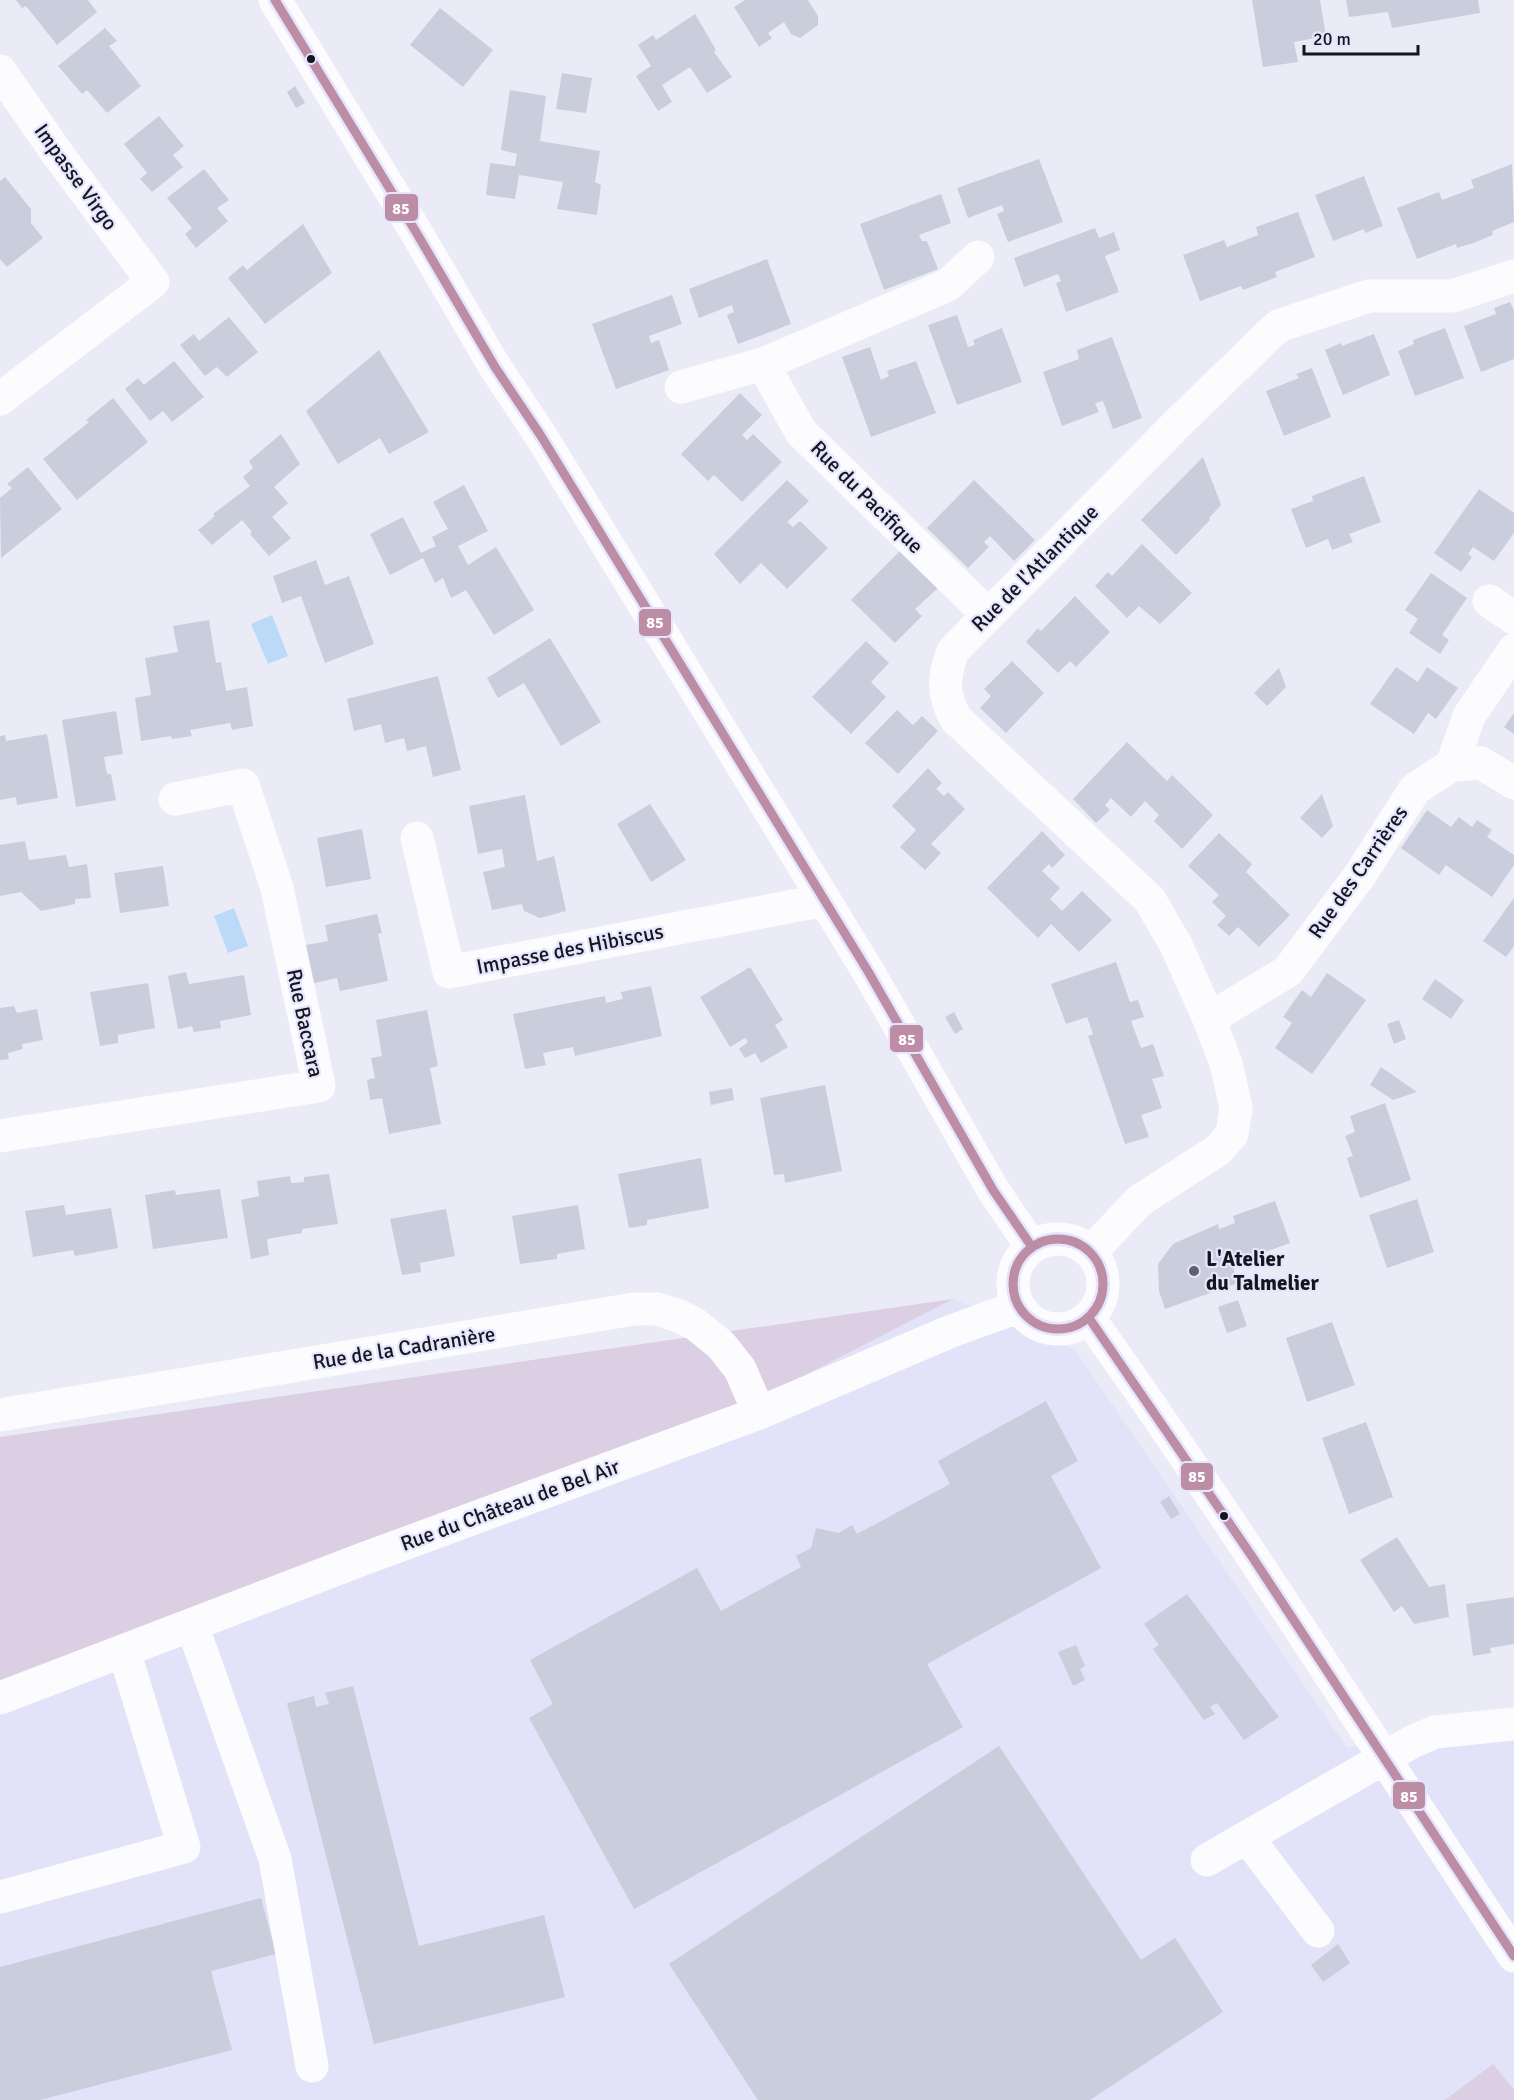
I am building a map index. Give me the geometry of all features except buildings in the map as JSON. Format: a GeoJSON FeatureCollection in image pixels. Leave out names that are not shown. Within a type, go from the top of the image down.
{"type":"FeatureCollection","features":[{"type":"Feature","properties":{"kind":"street"},"geometry":{"type":"LineString","coordinates":[[275,0],[495,367],[541,436],[825,900],[993,1190],[1032,1247]]}},
{"type":"Feature","properties":{"kind":"street","name":"Impasse Virgo"},"geometry":{"type":"LineString","coordinates":[[0,71],[59,156],[153,282],[0,399]]}},
{"type":"Feature","properties":{"kind":"street"},"geometry":{"type":"LineString","coordinates":[[681,387],[764,364],[948,285],[978,258]]}},
{"type":"Feature","properties":{"kind":"street","name":"Rue de l'Atlantique"},"geometry":{"type":"LineString","coordinates":[[1091,1252],[1140,1201],[1218,1150],[1232,1134],[1236,1108],[1226,1063],[1176,945],[1150,900],[956,719],[948,705],[945,687],[946,669],[953,651],[1178,423],[1278,326],[1369,296],[1453,296],[1514,276]]}},
{"type":"Feature","properties":{"kind":"street","name":"Rue du Pacifique"},"geometry":{"type":"LineString","coordinates":[[764,364],[801,432],[988,615]]}},
{"type":"Feature","properties":{"kind":"street"},"geometry":{"type":"LineString","coordinates":[[1514,650],[1470,716],[1452,765],[1481,763],[1514,783]]}},
{"type":"Feature","properties":{"kind":"street","name":"Rue des Carrières"},"geometry":{"type":"LineString","coordinates":[[1209,1019],[1288,971],[1360,875],[1415,789],[1452,765]]}},
{"type":"Feature","properties":{"kind":"street","name":"Rue Baccara"},"geometry":{"type":"LineString","coordinates":[[0,1136],[320,1086],[277,888],[243,785],[175,800]]}},
{"type":"Feature","properties":{"kind":"street","name":"Impasse des Hibiscus"},"geometry":{"type":"LineString","coordinates":[[417,838],[449,972],[825,900]]}},
{"type":"Feature","properties":{"kind":"street"},"geometry":{"type":"LineString","coordinates":[[1056,1238],[1075,1242],[1091,1252],[1104,1278],[1098,1306],[1089,1318],[1064,1329],[1051,1329],[1038,1325],[1027,1317],[1018,1306],[1013,1294],[1016,1267],[1022,1256],[1032,1247],[1056,1238]]}},
{"type":"Feature","properties":{"kind":"street","name":"Rue du Château de Bel Air"},"geometry":{"type":"LineString","coordinates":[[0,1698],[363,1559],[759,1413],[949,1332],[1018,1306]]}},
{"type":"Feature","properties":{"kind":"street","name":"Rue de la Cadranière"},"geometry":{"type":"LineString","coordinates":[[0,1415],[634,1309],[657,1309],[695,1324],[721,1345],[740,1369],[759,1413]]}},
{"type":"Feature","properties":{"kind":"street"},"geometry":{"type":"LineString","coordinates":[[1089,1318],[1136,1384],[1386,1758],[1514,1956]]}},
{"type":"Feature","properties":{"kind":"street"},"geometry":{"type":"LineString","coordinates":[[192,1625],[275,1859],[312,2066]]}},
{"type":"Feature","properties":{"kind":"street"},"geometry":{"type":"LineString","coordinates":[[0,1897],[184,1847],[124,1651]]}},
{"type":"Feature","properties":{"kind":"street"},"geometry":{"type":"LineString","coordinates":[[1207,1860],[1412,1742],[1436,1732],[1514,1724]]}},
{"type":"Feature","properties":{"kind":"street"},"geometry":{"type":"LineString","coordinates":[[1247,1837],[1318,1930]]}},
{"type":"Feature","properties":{"kind":"shaded area"},"geometry":{"type":"Polygon","coordinates":[[[272,615],[288,656],[268,664],[251,624],[272,615]]]}},
{"type":"Feature","properties":{"kind":"shaded area"},"geometry":{"type":"Polygon","coordinates":[[[234,908],[248,946],[228,953],[214,916],[234,908]]]}},
{"type":"Feature","properties":{"kind":"shaded area"},"geometry":{"type":"Polygon","coordinates":[[[953,1299],[1075,1350],[1347,1748],[1514,1714],[1514,2100],[0,2100],[0,1683],[741,1408],[953,1299]]]}},
{"type":"Feature","properties":{"kind":"shaded area"},"geometry":{"type":"Polygon","coordinates":[[[953,1299],[741,1408],[0,1683],[0,1437],[953,1299]]]}},
{"type":"Feature","properties":{"kind":"shaded area"},"geometry":{"type":"Polygon","coordinates":[[[1493,2064],[1514,2090],[1514,2100],[1445,2100],[1493,2064]]]}},
{"type":"Feature","properties":{"kind":"transit line","name":"85"},"geometry":{"type":"LineString","coordinates":[[275,0],[495,367],[541,436],[869,973],[993,1190],[1032,1247]]}},
{"type":"Feature","properties":{"kind":"transit line","name":"85"},"geometry":{"type":"LineString","coordinates":[[1058,1239],[1075,1242],[1090,1252],[1100,1267],[1103,1284],[1100,1301],[1090,1316],[1075,1326],[1058,1329],[1041,1326],[1026,1316],[1016,1301],[1013,1284],[1016,1267],[1026,1252],[1041,1242],[1058,1239]]}},
{"type":"Feature","properties":{"kind":"transit line","name":"85"},"geometry":{"type":"LineString","coordinates":[[1089,1318],[1251,1555],[1514,1956]]}},
{"type":"Feature","properties":{"kind":"place","name":"L'Atelier du Talmelier"},"geometry":{"type":"Point","coordinates":[1194,1271]}}]}
